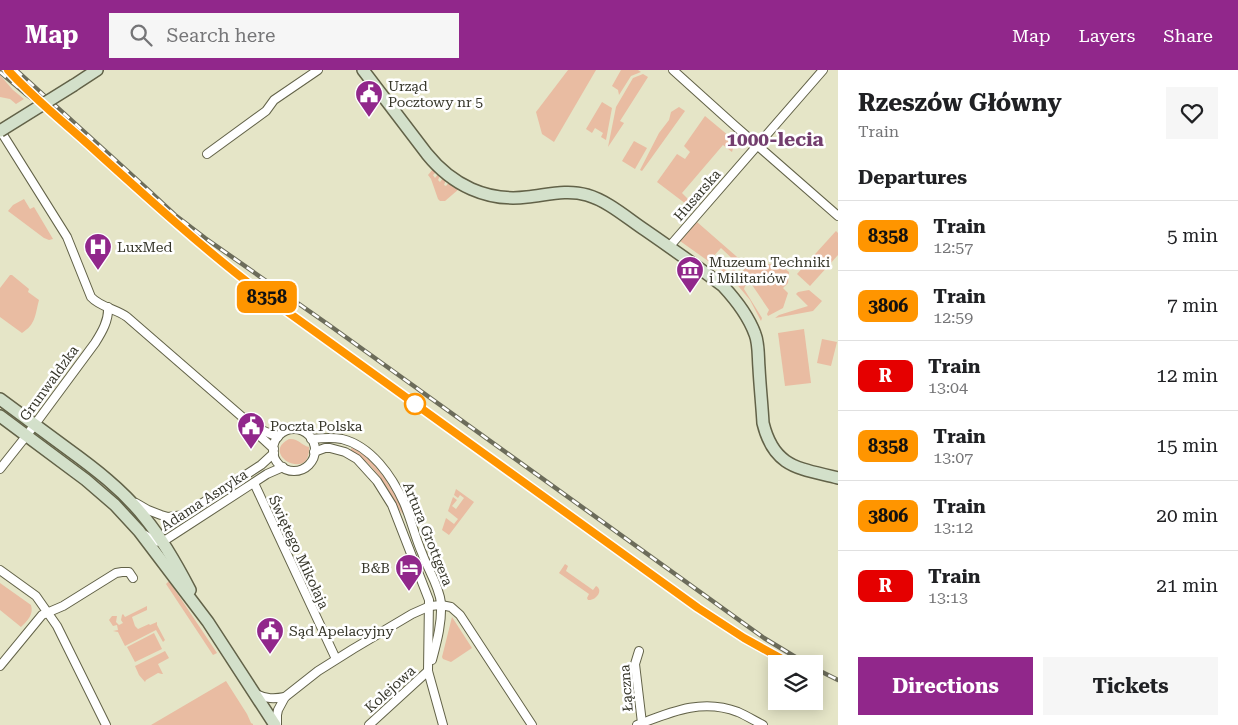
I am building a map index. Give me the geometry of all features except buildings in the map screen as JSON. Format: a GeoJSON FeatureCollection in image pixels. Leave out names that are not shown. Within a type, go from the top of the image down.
{"type":"FeatureCollection","features":[{"type":"Feature","properties":{"kind":"main road"},"geometry":{"type":"LineString","coordinates":[[0,131],[71,82],[83,70]]}},
{"type":"Feature","properties":{"kind":"main road"},"geometry":{"type":"LineString","coordinates":[[0,122],[71,82],[97,70]]}},
{"type":"Feature","properties":{"kind":"main road"},"geometry":{"type":"LineString","coordinates":[[363,70],[433,162],[454,180],[488,196],[526,198],[572,192],[599,200],[669,247],[722,286],[734,297],[756,336],[763,423],[765,433],[772,448],[782,460],[794,467],[838,478]]}},
{"type":"Feature","properties":{"kind":"main road"},"geometry":{"type":"LineString","coordinates":[[0,399],[103,476],[145,518],[171,555],[208,622],[276,725]]}},
{"type":"Feature","properties":{"kind":"main road"},"geometry":{"type":"LineString","coordinates":[[0,416],[86,480],[115,505],[139,531],[208,622]]}},
{"type":"Feature","properties":{"kind":"street"},"geometry":{"type":"LineString","coordinates":[[207,154],[263,114],[274,100],[318,70]]}},
{"type":"Feature","properties":{"kind":"street"},"geometry":{"type":"LineString","coordinates":[[673,70],[838,216]]}},
{"type":"Feature","properties":{"kind":"street","name":"Husarska"},"geometry":{"type":"LineString","coordinates":[[669,247],[823,70]]}},
{"type":"Feature","properties":{"kind":"street"},"geometry":{"type":"LineString","coordinates":[[0,131],[67,238],[93,300],[127,317],[248,422],[278,437]]}},
{"type":"Feature","properties":{"kind":"street","name":"Grunwaldzka"},"geometry":{"type":"LineString","coordinates":[[0,469],[27,436],[100,334],[108,315],[108,307]]}},
{"type":"Feature","properties":{"kind":"street"},"geometry":{"type":"LineString","coordinates":[[248,422],[250,427],[274,451]]}},
{"type":"Feature","properties":{"kind":"street"},"geometry":{"type":"LineString","coordinates":[[294,429],[303,431],[311,439],[314,446],[312,461],[304,468],[294,471],[289,470],[277,461],[274,451],[275,442],[285,432],[294,429]]}},
{"type":"Feature","properties":{"kind":"street","name":"Artura Grottgera"},"geometry":{"type":"LineString","coordinates":[[311,439],[332,438],[346,440],[365,450],[382,467],[403,501],[438,590],[441,605]]}},
{"type":"Feature","properties":{"kind":"street","name":"Artura Grottgera"},"geometry":{"type":"LineString","coordinates":[[314,452],[330,448],[345,452],[357,459],[378,481],[388,496],[428,596],[430,606],[428,671]]}},
{"type":"Feature","properties":{"kind":"street","name":"Adama Asnyka"},"geometry":{"type":"LineString","coordinates":[[126,497],[160,515],[184,514],[261,465],[274,451]]}},
{"type":"Feature","properties":{"kind":"street","name":"Adama Asnyka"},"geometry":{"type":"LineString","coordinates":[[139,531],[155,542],[162,542],[267,474],[283,467]]}},
{"type":"Feature","properties":{"kind":"street","name":"Świętego Mikołaja"},"geometry":{"type":"LineString","coordinates":[[254,483],[336,659]]}},
{"type":"Feature","properties":{"kind":"street"},"geometry":{"type":"LineString","coordinates":[[0,570],[32,592],[48,612],[57,626],[106,725]]}},
{"type":"Feature","properties":{"kind":"street"},"geometry":{"type":"LineString","coordinates":[[0,666],[42,615],[63,606],[116,573],[129,572],[133,578]]}},
{"type":"Feature","properties":{"kind":"street"},"geometry":{"type":"LineString","coordinates":[[441,605],[440,624],[428,671],[443,725]]}},
{"type":"Feature","properties":{"kind":"street"},"geometry":{"type":"LineString","coordinates":[[276,725],[278,710],[285,697],[305,680],[396,623],[430,606],[441,605],[451,607],[460,615],[532,725]]}},
{"type":"Feature","properties":{"kind":"street","name":"Łączna"},"geometry":{"type":"LineString","coordinates":[[639,651],[635,664],[639,724]]}},
{"type":"Feature","properties":{"kind":"street","name":"Kolejowa"},"geometry":{"type":"LineString","coordinates":[[369,725],[428,671]]}},
{"type":"Feature","properties":{"kind":"street"},"geometry":{"type":"LineString","coordinates":[[254,693],[268,698],[285,697]]}},
{"type":"Feature","properties":{"kind":"street"},"geometry":{"type":"LineString","coordinates":[[639,724],[686,708],[705,707],[732,710],[763,725]]}},
{"type":"Feature","properties":{"kind":"shaded area"},"geometry":{"type":"Polygon","coordinates":[[[568,70],[596,70],[554,142],[542,134],[536,112],[568,70]]]}},
{"type":"Feature","properties":{"kind":"shaded area"},"geometry":{"type":"Polygon","coordinates":[[[621,70],[638,70],[641,72],[631,76],[619,95],[618,90],[612,86],[621,70]]]}},
{"type":"Feature","properties":{"kind":"shaded area"},"geometry":{"type":"Polygon","coordinates":[[[643,74],[648,77],[620,121],[624,123],[608,147],[616,107],[633,78],[643,74]]]}},
{"type":"Feature","properties":{"kind":"shaded area"},"geometry":{"type":"Polygon","coordinates":[[[0,75],[24,99],[16,104],[10,99],[0,97],[0,75]]]}},
{"type":"Feature","properties":{"kind":"shaded area"},"geometry":{"type":"Polygon","coordinates":[[[602,102],[612,108],[606,140],[601,137],[603,133],[595,128],[592,133],[586,129],[602,102]]]}},
{"type":"Feature","properties":{"kind":"shaded area"},"geometry":{"type":"Polygon","coordinates":[[[679,107],[685,111],[642,171],[640,170],[659,133],[669,120],[671,112],[679,107]]]}},
{"type":"Feature","properties":{"kind":"shaded area"},"geometry":{"type":"Polygon","coordinates":[[[705,116],[735,141],[732,152],[723,145],[682,193],[691,202],[686,204],[657,182],[677,154],[685,159],[690,152],[684,146],[705,116]]]}},
{"type":"Feature","properties":{"kind":"shaded area"},"geometry":{"type":"Polygon","coordinates":[[[634,141],[647,148],[635,169],[622,161],[634,141]]]}},
{"type":"Feature","properties":{"kind":"shaded area"},"geometry":{"type":"Polygon","coordinates":[[[433,169],[436,172],[433,175],[435,178],[438,174],[440,176],[438,180],[440,182],[443,178],[446,180],[444,185],[446,186],[449,182],[459,189],[445,201],[438,199],[428,175],[433,169]]]}},
{"type":"Feature","properties":{"kind":"shaded area"},"geometry":{"type":"Polygon","coordinates":[[[24,199],[30,209],[34,207],[53,239],[44,238],[8,211],[13,205],[24,199]]]}},
{"type":"Feature","properties":{"kind":"shaded area"},"geometry":{"type":"Polygon","coordinates":[[[697,222],[744,263],[737,263],[721,248],[711,259],[730,273],[733,269],[737,272],[732,278],[680,241],[697,222]]]}},
{"type":"Feature","properties":{"kind":"shaded area"},"geometry":{"type":"Polygon","coordinates":[[[836,231],[838,233],[838,255],[810,286],[797,274],[836,231]]]}},
{"type":"Feature","properties":{"kind":"shaded area"},"geometry":{"type":"Polygon","coordinates":[[[749,264],[779,264],[789,272],[788,283],[783,288],[788,293],[783,308],[768,316],[769,310],[748,279],[744,289],[762,318],[761,321],[750,300],[734,281],[749,264]]]}},
{"type":"Feature","properties":{"kind":"shaded area"},"geometry":{"type":"Polygon","coordinates":[[[10,275],[29,289],[28,292],[39,300],[32,323],[22,333],[0,317],[0,288],[10,275]]]}},
{"type":"Feature","properties":{"kind":"shaded area"},"geometry":{"type":"Polygon","coordinates":[[[809,290],[822,301],[813,311],[775,318],[808,306],[796,294],[809,290]]]}},
{"type":"Feature","properties":{"kind":"shaded area"},"geometry":{"type":"Polygon","coordinates":[[[804,329],[811,383],[785,386],[778,333],[804,329]]]}},
{"type":"Feature","properties":{"kind":"shaded area"},"geometry":{"type":"Polygon","coordinates":[[[822,339],[837,342],[831,366],[817,363],[822,339]]]}},
{"type":"Feature","properties":{"kind":"shaded area"},"geometry":{"type":"Polygon","coordinates":[[[289,439],[309,447],[307,458],[302,463],[288,462],[283,458],[280,452],[281,445],[289,439]]]}},
{"type":"Feature","properties":{"kind":"shaded area"},"geometry":{"type":"Polygon","coordinates":[[[352,447],[369,460],[383,476],[404,515],[374,470],[357,454],[350,451],[352,447]]]}},
{"type":"Feature","properties":{"kind":"shaded area"},"geometry":{"type":"Polygon","coordinates":[[[456,489],[474,502],[449,535],[442,530],[446,518],[454,524],[458,519],[448,511],[453,497],[457,500],[452,506],[456,509],[464,498],[460,495],[458,498],[454,495],[456,489]]]}},
{"type":"Feature","properties":{"kind":"shaded area"},"geometry":{"type":"Polygon","coordinates":[[[565,564],[568,566],[566,571],[593,590],[596,586],[598,588],[598,595],[594,599],[588,600],[589,594],[559,573],[565,564]]]}},
{"type":"Feature","properties":{"kind":"shaded area"},"geometry":{"type":"Polygon","coordinates":[[[169,581],[217,653],[213,655],[166,584],[169,581]]]}},
{"type":"Feature","properties":{"kind":"shaded area"},"geometry":{"type":"Polygon","coordinates":[[[0,583],[31,605],[31,615],[21,627],[0,610],[0,583]]]}},
{"type":"Feature","properties":{"kind":"shaded area"},"geometry":{"type":"Polygon","coordinates":[[[147,606],[147,610],[132,617],[135,626],[138,629],[157,622],[165,640],[163,642],[156,630],[125,646],[118,632],[113,631],[118,630],[117,625],[113,626],[109,620],[112,616],[117,616],[116,622],[119,625],[123,623],[121,620],[123,614],[125,617],[147,606]]]}},
{"type":"Feature","properties":{"kind":"shaded area"},"geometry":{"type":"Polygon","coordinates":[[[452,617],[472,648],[451,662],[442,657],[452,617]]]}},
{"type":"Feature","properties":{"kind":"shaded area"},"geometry":{"type":"Polygon","coordinates":[[[154,633],[162,649],[135,662],[127,647],[154,633]]]}},
{"type":"Feature","properties":{"kind":"shaded area"},"geometry":{"type":"Polygon","coordinates":[[[165,651],[169,658],[158,664],[163,674],[158,673],[145,682],[135,666],[165,651]]]}},
{"type":"Feature","properties":{"kind":"shaded area"},"geometry":{"type":"Polygon","coordinates":[[[226,681],[253,725],[151,725],[226,681]]]}},
{"type":"Feature","properties":{"kind":"railway"},"geometry":{"type":"LineString","coordinates":[[16,70],[175,215],[205,238],[764,638],[792,655]]}},
{"type":"Feature","properties":{"kind":"railway"},"geometry":{"type":"LineString","coordinates":[[0,72],[56,116]]}},
{"type":"Feature","properties":{"kind":"railway"},"geometry":{"type":"LineString","coordinates":[[184,230],[238,276],[278,306],[672,590],[726,627],[775,655]]}},
{"type":"Feature","properties":{"kind":"railway"},"geometry":{"type":"LineString","coordinates":[[823,672],[838,680]]}},
{"type":"Feature","properties":{"kind":"train","name":"8358"},"geometry":{"type":"LineString","coordinates":[[8,70],[42,103],[174,221],[260,292],[714,620],[775,655]]}},
{"type":"Feature","properties":{"kind":"place","name":"Urząd Pocztowy nr 5"},"geometry":{"type":"Point","coordinates":[369,118]}},
{"type":"Feature","properties":{"kind":"place","name":"LuxMed"},"geometry":{"type":"Point","coordinates":[98,271]}},
{"type":"Feature","properties":{"kind":"place","name":"Muzeum Techniki i Militariów"},"geometry":{"type":"Point","coordinates":[690,294]}},
{"type":"Feature","properties":{"kind":"place","name":"Poczta Polska"},"geometry":{"type":"Point","coordinates":[251,450]}},
{"type":"Feature","properties":{"kind":"place","name":"B&B"},"geometry":{"type":"Point","coordinates":[409,592]}},
{"type":"Feature","properties":{"kind":"place","name":"Sąd Apelacyjny"},"geometry":{"type":"Point","coordinates":[270,655]}},
{"type":"Feature","properties":{"kind":"district","name":"1000-lecia"},"geometry":{"type":"Point","coordinates":[775,139]}}]}
